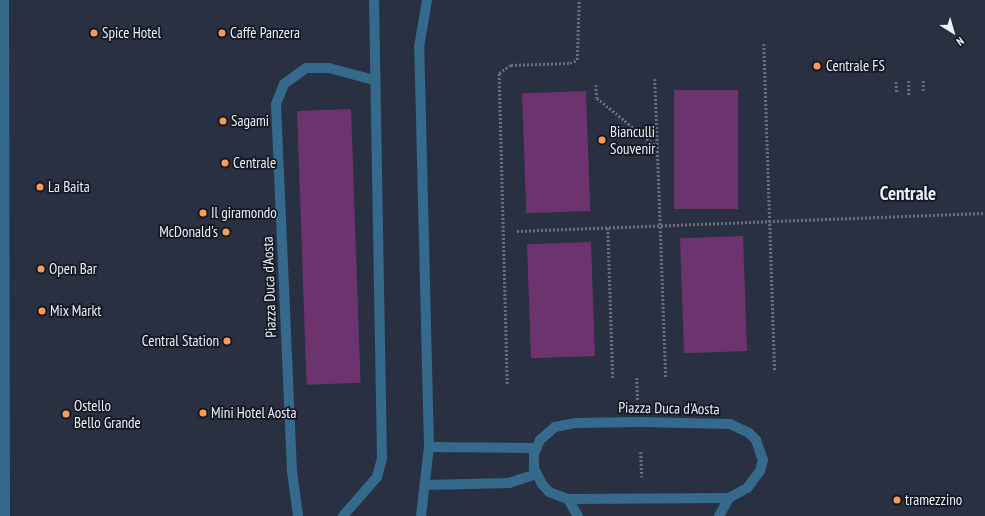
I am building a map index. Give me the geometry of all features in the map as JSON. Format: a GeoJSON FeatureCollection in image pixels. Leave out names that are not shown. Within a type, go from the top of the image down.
{"type":"FeatureCollection","features":[{"type":"Feature","properties":{"kind":"street"},"geometry":{"type":"LineString","coordinates":[[4,0],[5,516]]}},
{"type":"Feature","properties":{"kind":"street"},"geometry":{"type":"LineString","coordinates":[[343,516],[377,477],[382,458],[374,80],[374,0]]}},
{"type":"Feature","properties":{"kind":"street"},"geometry":{"type":"LineString","coordinates":[[421,516],[426,485],[429,447],[419,48],[427,0]]}},
{"type":"Feature","properties":{"kind":"street","name":"Piazza Duca d'Aosta"},"geometry":{"type":"LineString","coordinates":[[298,516],[292,470],[276,104],[284,84],[306,68],[329,68],[374,80]]}},
{"type":"Feature","properties":{"kind":"street","name":"Piazza Duca d'Aosta"},"geometry":{"type":"LineString","coordinates":[[536,448],[548,432],[565,424],[730,424],[749,432],[756,440],[763,460],[754,481],[739,494],[729,498]]}},
{"type":"Feature","properties":{"kind":"street"},"geometry":{"type":"LineString","coordinates":[[429,447],[536,448],[533,462],[536,474],[549,492],[568,499],[729,498],[719,516]]}},
{"type":"Feature","properties":{"kind":"street"},"geometry":{"type":"LineString","coordinates":[[426,485],[509,483],[536,474]]}},
{"type":"Feature","properties":{"kind":"street"},"geometry":{"type":"LineString","coordinates":[[568,499],[578,516]]}},
{"type":"Feature","properties":{"kind":"path"},"geometry":{"type":"LineString","coordinates":[[507,384],[500,73],[511,65],[574,62],[579,57],[579,0]]}},
{"type":"Feature","properties":{"kind":"path"},"geometry":{"type":"LineString","coordinates":[[764,44],[775,372]]}},
{"type":"Feature","properties":{"kind":"path"},"geometry":{"type":"LineString","coordinates":[[655,79],[666,376]]}},
{"type":"Feature","properties":{"kind":"path"},"geometry":{"type":"LineString","coordinates":[[909,81],[910,94]]}},
{"type":"Feature","properties":{"kind":"path"},"geometry":{"type":"LineString","coordinates":[[923,81],[923,91]]}},
{"type":"Feature","properties":{"kind":"path"},"geometry":{"type":"LineString","coordinates":[[896,82],[897,92]]}},
{"type":"Feature","properties":{"kind":"path"},"geometry":{"type":"LineString","coordinates":[[596,85],[597,98],[658,148]]}},
{"type":"Feature","properties":{"kind":"path"},"geometry":{"type":"LineString","coordinates":[[517,231],[985,213]]}},
{"type":"Feature","properties":{"kind":"path"},"geometry":{"type":"LineString","coordinates":[[608,228],[613,379]]}},
{"type":"Feature","properties":{"kind":"path"},"geometry":{"type":"LineString","coordinates":[[637,378],[639,406]]}},
{"type":"Feature","properties":{"kind":"path"},"geometry":{"type":"LineString","coordinates":[[641,452],[642,482]]}},
{"type":"Feature","properties":{"kind":"shaded area"},"geometry":{"type":"Polygon","coordinates":[[[674,90],[738,90],[738,209],[674,209],[674,90]]]}},
{"type":"Feature","properties":{"kind":"shaded area"},"geometry":{"type":"Polygon","coordinates":[[[586,91],[590,211],[526,213],[522,93],[586,91]]]}},
{"type":"Feature","properties":{"kind":"shaded area"},"geometry":{"type":"Polygon","coordinates":[[[351,109],[361,383],[307,385],[297,111],[351,109]]]}},
{"type":"Feature","properties":{"kind":"shaded area"},"geometry":{"type":"Polygon","coordinates":[[[743,236],[747,351],[684,353],[680,238],[743,236]]]}},
{"type":"Feature","properties":{"kind":"shaded area"},"geometry":{"type":"Polygon","coordinates":[[[591,242],[595,356],[531,358],[527,244],[591,242]]]}},
{"type":"Feature","properties":{"kind":"place","name":"Spice Hotel"},"geometry":{"type":"Point","coordinates":[94,33]}},
{"type":"Feature","properties":{"kind":"place","name":"Caffè Panzera"},"geometry":{"type":"Point","coordinates":[222,33]}},
{"type":"Feature","properties":{"kind":"place","name":"Centrale FS"},"geometry":{"type":"Point","coordinates":[817,66]}},
{"type":"Feature","properties":{"kind":"place","name":"Sagami"},"geometry":{"type":"Point","coordinates":[223,121]}},
{"type":"Feature","properties":{"kind":"place","name":"Bianculli Souvenir"},"geometry":{"type":"Point","coordinates":[602,140]}},
{"type":"Feature","properties":{"kind":"place","name":"Centrale"},"geometry":{"type":"Point","coordinates":[225,163]}},
{"type":"Feature","properties":{"kind":"place","name":"La Baita"},"geometry":{"type":"Point","coordinates":[40,187]}},
{"type":"Feature","properties":{"kind":"place","name":"Il giramondo"},"geometry":{"type":"Point","coordinates":[203,213]}},
{"type":"Feature","properties":{"kind":"place","name":"McDonald's"},"geometry":{"type":"Point","coordinates":[226,232]}},
{"type":"Feature","properties":{"kind":"place","name":"Open Bar"},"geometry":{"type":"Point","coordinates":[41,269]}},
{"type":"Feature","properties":{"kind":"place","name":"Mix Markt"},"geometry":{"type":"Point","coordinates":[42,311]}},
{"type":"Feature","properties":{"kind":"place","name":"Central Station"},"geometry":{"type":"Point","coordinates":[227,341]}},
{"type":"Feature","properties":{"kind":"place","name":"Mini Hotel Aosta"},"geometry":{"type":"Point","coordinates":[203,413]}},
{"type":"Feature","properties":{"kind":"place","name":"Ostello Bello Grande"},"geometry":{"type":"Point","coordinates":[66,414]}},
{"type":"Feature","properties":{"kind":"place","name":"tramezzino"},"geometry":{"type":"Point","coordinates":[897,500]}},
{"type":"Feature","properties":{"kind":"district","name":"Centrale"},"geometry":{"type":"Point","coordinates":[908,194]}}]}
